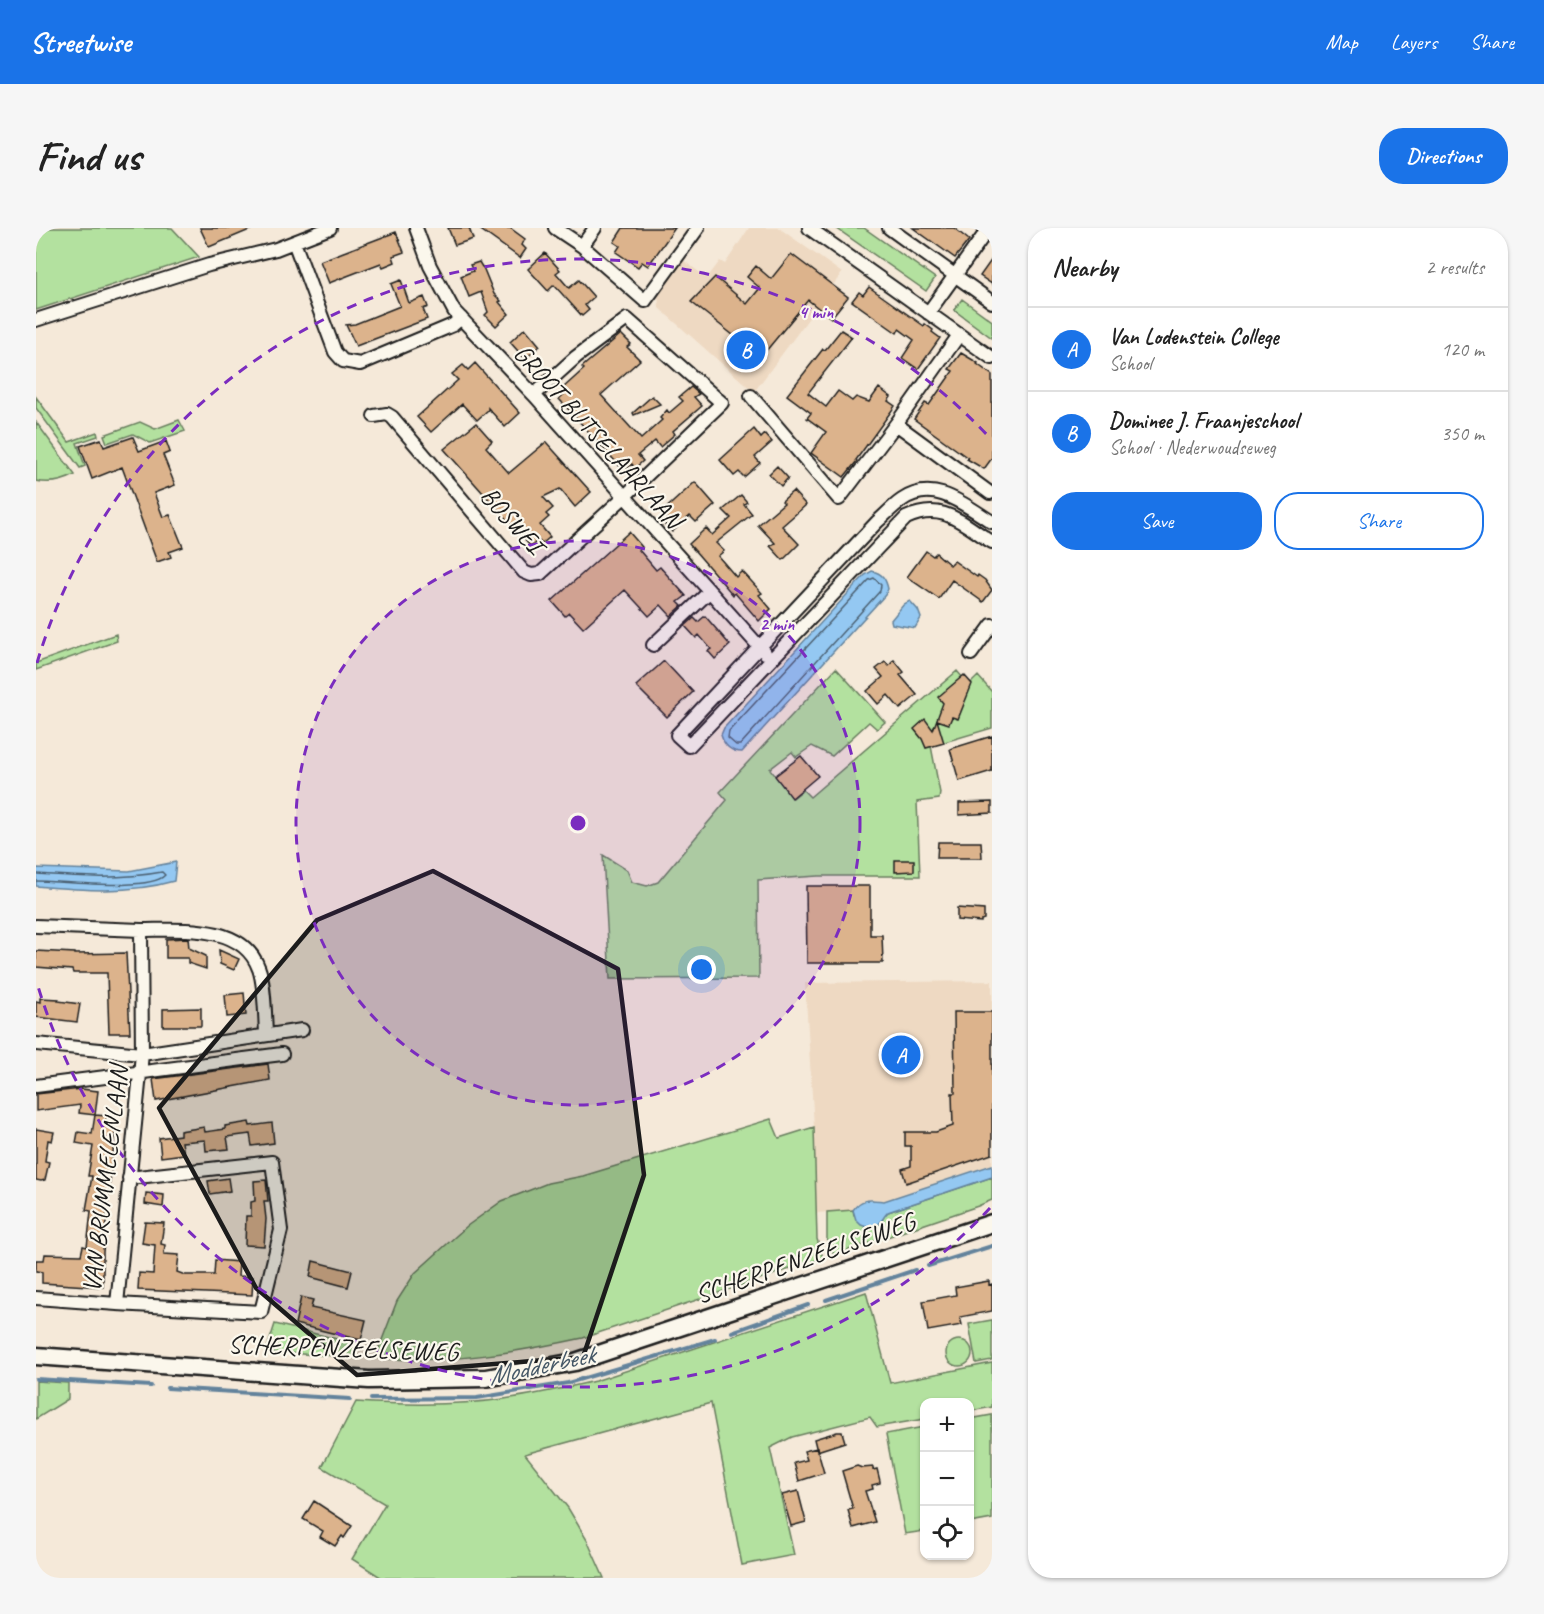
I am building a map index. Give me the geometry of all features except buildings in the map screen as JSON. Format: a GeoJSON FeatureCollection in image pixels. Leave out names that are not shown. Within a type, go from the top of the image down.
{"type":"FeatureCollection","features":[{"type":"Feature","properties":{"kind":"main road","name":"SCHERPENZEELSEWEG"},"geometry":{"type":"LineString","coordinates":[[36,1356],[369,1380],[486,1378],[575,1362],[990,1223]]}},
{"type":"Feature","properties":{"kind":"street"},"geometry":{"type":"LineString","coordinates":[[36,320],[209,265],[276,249],[330,228]]}},
{"type":"Feature","properties":{"kind":"street","name":"GROOT BUTSELAARLAAN"},"geometry":{"type":"LineString","coordinates":[[416,228],[430,266],[454,311],[534,395],[771,659]]}},
{"type":"Feature","properties":{"kind":"street"},"geometry":{"type":"LineString","coordinates":[[555,228],[582,246],[645,301],[698,228]]}},
{"type":"Feature","properties":{"kind":"street"},"geometry":{"type":"LineString","coordinates":[[582,246],[595,228]]}},
{"type":"Feature","properties":{"kind":"street"},"geometry":{"type":"LineString","coordinates":[[809,228],[992,358]]}},
{"type":"Feature","properties":{"kind":"street"},"geometry":{"type":"LineString","coordinates":[[890,228],[992,302]]}},
{"type":"Feature","properties":{"kind":"street"},"geometry":{"type":"LineString","coordinates":[[928,313],[989,228]]}},
{"type":"Feature","properties":{"kind":"street"},"geometry":{"type":"LineString","coordinates":[[294,242],[335,352],[343,361],[360,364],[453,325],[461,318]]}},
{"type":"Feature","properties":{"kind":"street"},"geometry":{"type":"LineString","coordinates":[[534,395],[576,357],[627,319],[722,403],[624,497]]}},
{"type":"Feature","properties":{"kind":"street"},"geometry":{"type":"LineString","coordinates":[[751,396],[839,499],[959,335]]}},
{"type":"Feature","properties":{"kind":"street","name":"BOSWEI"},"geometry":{"type":"LineString","coordinates":[[374,416],[387,414],[392,417],[524,572],[531,575],[540,574],[624,497]]}},
{"type":"Feature","properties":{"kind":"street"},"geometry":{"type":"LineString","coordinates":[[896,424],[991,492],[967,526]]}},
{"type":"Feature","properties":{"kind":"street"},"geometry":{"type":"LineString","coordinates":[[992,522],[955,498],[940,492],[911,495],[901,500],[872,527],[677,735],[689,746],[906,518],[921,511],[941,511],[953,516],[992,542]]}},
{"type":"Feature","properties":{"kind":"street"},"geometry":{"type":"LineString","coordinates":[[653,645],[709,592]]}},
{"type":"Feature","properties":{"kind":"street"},"geometry":{"type":"LineString","coordinates":[[971,654],[992,625]]}},
{"type":"Feature","properties":{"kind":"street"},"geometry":{"type":"LineString","coordinates":[[36,926],[209,932],[230,938],[243,945],[253,955],[260,972],[266,1034]]}},
{"type":"Feature","properties":{"kind":"street","name":"VAN BRUMMELENLAAN"},"geometry":{"type":"LineString","coordinates":[[36,1298],[117,1304],[142,1054],[141,930]]}},
{"type":"Feature","properties":{"kind":"street"},"geometry":{"type":"LineString","coordinates":[[36,1044],[142,1054],[302,1030]]}},
{"type":"Feature","properties":{"kind":"street"},"geometry":{"type":"LineString","coordinates":[[36,1086],[282,1054]]}},
{"type":"Feature","properties":{"kind":"street"},"geometry":{"type":"LineString","coordinates":[[117,1304],[261,1312],[281,1230],[272,1162],[129,1178]]}},
{"type":"Feature","properties":{"kind":"highlighted area"},"geometry":{"type":"Polygon","coordinates":[[[433,871],[618,969],[644,1175],[583,1357],[357,1375],[256,1288],[159,1108],[317,920],[433,871]]]}},
{"type":"Feature","properties":{"kind":"shaded area"},"geometry":{"type":"Polygon","coordinates":[[[749,228],[779,228],[842,273],[754,392],[659,308],[658,293],[683,260],[707,278],[720,261],[725,264],[749,228]]]}},
{"type":"Feature","properties":{"kind":"shaded area"},"geometry":{"type":"Polygon","coordinates":[[[992,981],[992,1165],[884,1201],[876,1199],[858,1203],[853,1210],[816,1213],[814,1127],[805,983],[992,981]]]}},
{"type":"Feature","properties":{"kind":"green space"},"geometry":{"type":"Polygon","coordinates":[[[36,228],[172,228],[199,257],[36,310],[36,228]]]}},
{"type":"Feature","properties":{"kind":"green space"},"geometry":{"type":"Polygon","coordinates":[[[836,228],[864,228],[935,278],[926,291],[836,228]]]}},
{"type":"Feature","properties":{"kind":"green space"},"geometry":{"type":"Polygon","coordinates":[[[962,299],[992,321],[992,338],[954,310],[962,299]]]}},
{"type":"Feature","properties":{"kind":"green space"},"geometry":{"type":"Polygon","coordinates":[[[36,397],[69,442],[97,432],[98,436],[77,443],[85,466],[80,468],[36,408],[36,397]]]}},
{"type":"Feature","properties":{"kind":"green space"},"geometry":{"type":"Polygon","coordinates":[[[179,420],[185,431],[150,443],[133,434],[107,443],[104,435],[140,422],[155,429],[179,420]]]}},
{"type":"Feature","properties":{"kind":"green space"},"geometry":{"type":"Polygon","coordinates":[[[36,422],[75,475],[56,482],[36,481],[36,422]]]}},
{"type":"Feature","properties":{"kind":"green space"},"geometry":{"type":"Polygon","coordinates":[[[116,634],[117,641],[36,670],[36,663],[116,634]]]}},
{"type":"Feature","properties":{"kind":"green space"},"geometry":{"type":"Polygon","coordinates":[[[836,668],[885,722],[877,729],[869,722],[832,756],[812,746],[796,757],[792,752],[770,769],[793,798],[803,790],[810,797],[957,671],[969,685],[978,676],[992,692],[992,728],[931,746],[940,793],[939,799],[917,802],[920,876],[818,876],[758,880],[759,978],[610,979],[603,855],[627,870],[632,882],[647,886],[658,882],[727,800],[720,792],[836,668]]]}},
{"type":"Feature","properties":{"kind":"green space"},"geometry":{"type":"Polygon","coordinates":[[[771,1119],[779,1138],[814,1127],[817,1239],[823,1258],[583,1338],[480,1356],[428,1360],[375,1358],[397,1301],[415,1273],[467,1226],[502,1201],[548,1183],[583,1176],[771,1119]]]}},
{"type":"Feature","properties":{"kind":"green space"},"geometry":{"type":"Polygon","coordinates":[[[992,1177],[992,1200],[978,1206],[834,1255],[827,1239],[827,1212],[853,1210],[854,1215],[880,1225],[888,1212],[992,1177]]]}},
{"type":"Feature","properties":{"kind":"green space"},"geometry":{"type":"Polygon","coordinates":[[[866,1292],[890,1383],[992,1363],[992,1407],[974,1410],[974,1398],[920,1398],[920,1420],[877,1427],[870,1417],[792,1437],[770,1448],[794,1555],[742,1565],[711,1403],[525,1454],[568,1508],[587,1540],[604,1578],[382,1578],[352,1559],[385,1504],[322,1467],[356,1402],[467,1403],[516,1397],[595,1381],[866,1292]]]}},
{"type":"Feature","properties":{"kind":"green space"},"geometry":{"type":"Polygon","coordinates":[[[992,1320],[992,1360],[976,1363],[969,1324],[992,1320]]]}},
{"type":"Feature","properties":{"kind":"green space"},"geometry":{"type":"Polygon","coordinates":[[[275,1324],[358,1344],[355,1357],[266,1352],[275,1324]]]}},
{"type":"Feature","properties":{"kind":"green space"},"geometry":{"type":"Polygon","coordinates":[[[959,1340],[968,1344],[972,1353],[968,1362],[959,1366],[950,1362],[946,1353],[950,1344],[959,1340]]]}},
{"type":"Feature","properties":{"kind":"green space"},"geometry":{"type":"Polygon","coordinates":[[[36,1381],[68,1383],[68,1399],[36,1419],[36,1381]]]}},
{"type":"Feature","properties":{"kind":"green space"},"geometry":{"type":"Polygon","coordinates":[[[992,1415],[992,1519],[974,1522],[974,1452],[974,1418],[992,1415]]]}},
{"type":"Feature","properties":{"kind":"green space"},"geometry":{"type":"Polygon","coordinates":[[[920,1428],[920,1532],[905,1534],[886,1434],[920,1428]]]}},
{"type":"Feature","properties":{"kind":"water"},"geometry":{"type":"Polygon","coordinates":[[[872,571],[885,579],[888,589],[885,595],[742,752],[728,747],[721,735],[724,728],[865,575],[872,571]]]}},
{"type":"Feature","properties":{"kind":"water"},"geometry":{"type":"Polygon","coordinates":[[[910,601],[918,610],[921,618],[915,628],[892,624],[891,620],[904,604],[910,601]]]}},
{"type":"Feature","properties":{"kind":"water"},"geometry":{"type":"Polygon","coordinates":[[[176,862],[174,881],[140,888],[105,890],[36,886],[36,868],[129,871],[176,862]]]}},
{"type":"Feature","properties":{"kind":"water"},"geometry":{"type":"Polygon","coordinates":[[[992,1165],[992,1177],[888,1212],[876,1227],[861,1225],[856,1220],[853,1210],[863,1201],[884,1201],[992,1165]]]}},
{"type":"Feature","properties":{"kind":"waterway","name":"Modderbeek"},"geometry":{"type":"LineString","coordinates":[[928,1266],[992,1246]]}},
{"type":"Feature","properties":{"kind":"waterway","name":"Modderbeek"},"geometry":{"type":"LineString","coordinates":[[826,1300],[915,1270]]}},
{"type":"Feature","properties":{"kind":"waterway","name":"Modderbeek"},"geometry":{"type":"LineString","coordinates":[[732,1332],[808,1305]]}},
{"type":"Feature","properties":{"kind":"waterway","name":"Modderbeek"},"geometry":{"type":"LineString","coordinates":[[371,1399],[477,1398],[568,1383],[715,1339]]}},
{"type":"Feature","properties":{"kind":"waterway","name":"Modderbeek"},"geometry":{"type":"LineString","coordinates":[[36,1379],[151,1386]]}},
{"type":"Feature","properties":{"kind":"waterway","name":"Modderbeek"},"geometry":{"type":"LineString","coordinates":[[167,1388],[350,1399]]}},
{"type":"Feature","properties":{"kind":"place","name":"Dominee J. Fraanjeschool"},"geometry":{"type":"Point","coordinates":[746,350]}},
{"type":"Feature","properties":{"kind":"place","name":"Van Lodenstein College"},"geometry":{"type":"Point","coordinates":[901,1055]}}]}
